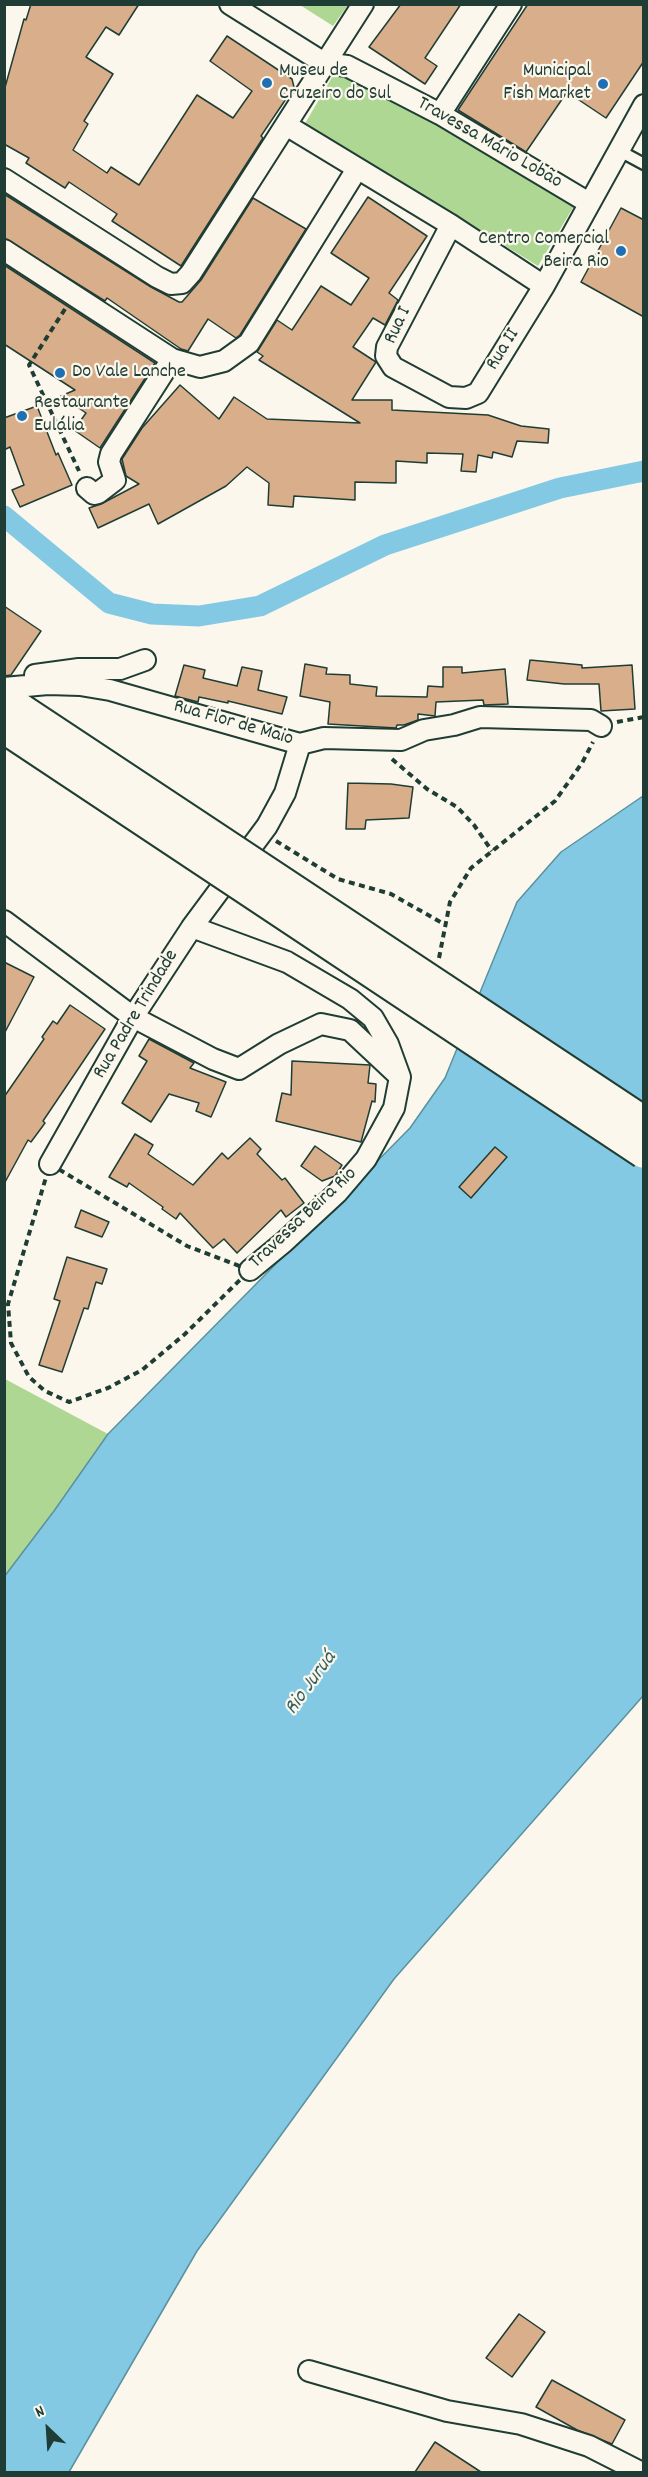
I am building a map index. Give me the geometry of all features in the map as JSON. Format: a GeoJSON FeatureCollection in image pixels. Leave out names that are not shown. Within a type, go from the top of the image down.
{"type":"FeatureCollection","features":[{"type":"Feature","properties":{"kind":"main road"},"geometry":{"type":"LineString","coordinates":[[11,707],[644,1123]]}},
{"type":"Feature","properties":{"kind":"main road"},"geometry":{"type":"LineString","coordinates":[[11,707],[644,1152]]}},
{"type":"Feature","properties":{"kind":"street","name":"Travessa Mário Lobão"},"geometry":{"type":"LineString","coordinates":[[230,4],[324,63],[347,66],[440,114],[589,203]]}},
{"type":"Feature","properties":{"kind":"street"},"geometry":{"type":"LineString","coordinates":[[4,179],[157,277],[171,284],[182,282],[191,273],[363,4]]}},
{"type":"Feature","properties":{"kind":"street"},"geometry":{"type":"LineString","coordinates":[[440,114],[511,4]]}},
{"type":"Feature","properties":{"kind":"street","name":"Rua II"},"geometry":{"type":"LineString","coordinates":[[454,398],[466,398],[478,393],[544,286],[644,105]]}},
{"type":"Feature","properties":{"kind":"street"},"geometry":{"type":"LineString","coordinates":[[286,125],[451,225],[544,286]]}},
{"type":"Feature","properties":{"kind":"street"},"geometry":{"type":"LineString","coordinates":[[4,250],[172,359],[200,367],[224,361],[249,343],[357,169]]}},
{"type":"Feature","properties":{"kind":"street","name":"Rua I"},"geometry":{"type":"LineString","coordinates":[[451,225],[387,347],[386,356],[393,367],[454,398]]}},
{"type":"Feature","properties":{"kind":"street"},"geometry":{"type":"LineString","coordinates":[[87,488],[94,494],[98,493],[115,480],[109,462],[111,454],[172,359]]}},
{"type":"Feature","properties":{"kind":"street"},"geometry":{"type":"LineString","coordinates":[[11,707],[38,673],[79,669],[120,669],[145,660]]}},
{"type":"Feature","properties":{"kind":"street","name":"Rua Flor de Maio"},"geometry":{"type":"LineString","coordinates":[[11,707],[80,685],[110,690],[300,744],[324,738],[401,740],[424,730],[454,725],[480,717],[591,720],[601,726]]}},
{"type":"Feature","properties":{"kind":"street","name":"Rua Padre Trindade"},"geometry":{"type":"LineString","coordinates":[[50,1164],[133,1017],[192,927],[262,834],[285,792],[300,744]]}},
{"type":"Feature","properties":{"kind":"street"},"geometry":{"type":"LineString","coordinates":[[4,921],[133,1017],[213,1059],[239,1069],[279,1044],[321,1024],[350,1030],[400,1077]]}},
{"type":"Feature","properties":{"kind":"street"},"geometry":{"type":"LineString","coordinates":[[192,927],[287,962],[350,999],[373,1018],[388,1044],[400,1077]]}},
{"type":"Feature","properties":{"kind":"street","name":"Travessa Beira Rio"},"geometry":{"type":"LineString","coordinates":[[250,1270],[337,1193],[366,1159],[394,1108],[400,1077]]}},
{"type":"Feature","properties":{"kind":"street"},"geometry":{"type":"LineString","coordinates":[[309,2371],[447,2411],[521,2424],[589,2446],[640,2472]]}},
{"type":"Feature","properties":{"kind":"lane"},"geometry":{"type":"LineString","coordinates":[[618,150],[644,164]]}},
{"type":"Feature","properties":{"kind":"path"},"geometry":{"type":"LineString","coordinates":[[74,295],[28,365],[87,488]]}},
{"type":"Feature","properties":{"kind":"path"},"geometry":{"type":"LineString","coordinates":[[438,968],[444,924],[450,902],[471,868],[555,801],[582,763],[601,726],[644,717]]}},
{"type":"Feature","properties":{"kind":"path"},"geometry":{"type":"LineString","coordinates":[[368,740],[427,789],[457,807],[474,825],[492,851]]}},
{"type":"Feature","properties":{"kind":"path"},"geometry":{"type":"LineString","coordinates":[[262,834],[338,879],[391,894],[444,924]]}},
{"type":"Feature","properties":{"kind":"path"},"geometry":{"type":"LineString","coordinates":[[50,1164],[187,1245],[250,1270]]}},
{"type":"Feature","properties":{"kind":"path","name":"Travessa Beira Rio"},"geometry":{"type":"LineString","coordinates":[[50,1164],[8,1304],[11,1343],[29,1377],[45,1391],[69,1402],[108,1388],[141,1370],[185,1334],[250,1270]]}},
{"type":"Feature","properties":{"kind":"green space"},"geometry":{"type":"Polygon","coordinates":[[[348,4],[333,26],[300,5],[348,4]]]}},
{"type":"Feature","properties":{"kind":"green space"},"geometry":{"type":"Polygon","coordinates":[[[338,67],[356,75],[574,206],[538,266],[409,187],[303,127],[338,67]]]}},
{"type":"Feature","properties":{"kind":"green space"},"geometry":{"type":"Polygon","coordinates":[[[5,1379],[108,1434],[5,1577],[5,1379]]]}},
{"type":"Feature","properties":{"kind":"water","name":"Rio Juruá"},"geometry":{"type":"Polygon","coordinates":[[[643,796],[643,1696],[394,1979],[197,2251],[69,2472],[5,2472],[4,1577],[108,1434],[410,1128],[445,1078],[517,902],[561,852],[643,796]]]}},
{"type":"Feature","properties":{"kind":"building"},"geometry":{"type":"Polygon","coordinates":[[[31,4],[139,4],[119,35],[106,27],[86,57],[113,74],[84,121],[88,124],[73,150],[107,173],[111,167],[139,185],[197,95],[233,118],[252,91],[210,61],[227,36],[292,79],[294,87],[181,266],[112,221],[117,214],[69,182],[65,188],[26,163],[29,158],[4,144],[4,91],[24,19],[26,20],[31,4]]]}},
{"type":"Feature","properties":{"kind":"building"},"geometry":{"type":"Polygon","coordinates":[[[401,4],[461,4],[425,58],[437,66],[425,84],[369,47],[401,4]]]}},
{"type":"Feature","properties":{"kind":"building"},"geometry":{"type":"Polygon","coordinates":[[[528,4],[644,4],[644,61],[606,118],[567,92],[526,152],[458,110],[528,4]]]}},
{"type":"Feature","properties":{"kind":"building"},"geometry":{"type":"Polygon","coordinates":[[[4,194],[151,287],[179,302],[182,302],[201,280],[253,198],[306,229],[240,335],[236,338],[208,319],[188,351],[181,349],[107,298],[105,301],[4,238],[4,194]]]}},
{"type":"Feature","properties":{"kind":"building"},"geometry":{"type":"Polygon","coordinates":[[[368,197],[427,236],[389,293],[398,300],[385,325],[373,318],[353,347],[376,362],[352,400],[392,400],[392,410],[488,415],[521,426],[549,429],[548,443],[517,441],[512,457],[493,452],[492,458],[478,455],[476,472],[461,471],[463,454],[427,453],[427,463],[396,461],[396,483],[355,482],[355,500],[294,496],[293,507],[268,505],[269,483],[247,467],[226,486],[158,524],[149,504],[98,528],[89,508],[139,484],[126,476],[122,459],[142,428],[180,385],[219,419],[234,397],[267,419],[360,423],[259,360],[263,356],[257,352],[277,320],[292,330],[321,286],[351,305],[369,278],[331,253],[368,197]]]}},
{"type":"Feature","properties":{"kind":"building","name":"Centro Comercial Beira Rio"},"geometry":{"type":"Polygon","coordinates":[[[621,208],[644,220],[644,317],[581,282],[621,208]]]}},
{"type":"Feature","properties":{"kind":"building"},"geometry":{"type":"Polygon","coordinates":[[[4,265],[155,363],[100,448],[74,430],[86,413],[61,396],[75,390],[4,344],[4,265]]]}},
{"type":"Feature","properties":{"kind":"building"},"geometry":{"type":"Polygon","coordinates":[[[37,406],[56,455],[58,453],[72,485],[20,507],[12,490],[24,485],[10,447],[4,450],[4,418],[37,406]]]}},
{"type":"Feature","properties":{"kind":"building"},"geometry":{"type":"Polygon","coordinates":[[[4,606],[41,631],[11,675],[4,676],[4,606]]]}},
{"type":"Feature","properties":{"kind":"building"},"geometry":{"type":"Polygon","coordinates":[[[530,660],[582,665],[582,668],[632,665],[635,709],[601,711],[599,684],[564,684],[527,680],[530,660]]]}},
{"type":"Feature","properties":{"kind":"building"},"geometry":{"type":"Polygon","coordinates":[[[305,664],[327,668],[326,674],[350,675],[350,684],[377,687],[376,696],[427,697],[428,686],[443,687],[443,667],[462,667],[462,673],[505,669],[508,704],[484,705],[483,700],[436,702],[435,716],[418,714],[418,720],[397,725],[396,728],[328,724],[330,702],[300,696],[305,664]]]}},
{"type":"Feature","properties":{"kind":"building"},"geometry":{"type":"Polygon","coordinates":[[[184,665],[205,670],[203,678],[237,686],[242,667],[262,671],[258,690],[287,697],[282,714],[228,701],[228,703],[199,697],[198,702],[175,696],[184,665]]]}},
{"type":"Feature","properties":{"kind":"building"},"geometry":{"type":"Polygon","coordinates":[[[348,783],[413,787],[409,818],[366,820],[365,829],[346,829],[348,783]]]}},
{"type":"Feature","properties":{"kind":"building"},"geometry":{"type":"Polygon","coordinates":[[[4,962],[34,977],[4,1034],[4,962]]]}},
{"type":"Feature","properties":{"kind":"building"},"geometry":{"type":"Polygon","coordinates":[[[70,1005],[105,1029],[43,1121],[45,1123],[31,1142],[28,1140],[4,1184],[4,1097],[44,1039],[42,1037],[53,1021],[57,1024],[70,1005]]]}},
{"type":"Feature","properties":{"kind":"building"},"geometry":{"type":"Polygon","coordinates":[[[149,1039],[194,1063],[190,1068],[226,1082],[211,1117],[196,1111],[199,1103],[169,1094],[151,1122],[122,1103],[147,1061],[139,1056],[149,1039]]]}},
{"type":"Feature","properties":{"kind":"building"},"geometry":{"type":"Polygon","coordinates":[[[292,1061],[370,1065],[368,1083],[376,1084],[375,1102],[372,1101],[361,1142],[276,1121],[282,1093],[291,1095],[292,1061]]]}},
{"type":"Feature","properties":{"kind":"building"},"geometry":{"type":"Polygon","coordinates":[[[135,1134],[153,1145],[148,1154],[193,1185],[222,1153],[228,1159],[250,1138],[261,1149],[257,1154],[282,1180],[285,1178],[304,1203],[286,1217],[281,1210],[237,1253],[224,1239],[213,1248],[180,1213],[176,1219],[129,1183],[127,1187],[109,1177],[135,1134]]]}},
{"type":"Feature","properties":{"kind":"building"},"geometry":{"type":"Polygon","coordinates":[[[315,1146],[342,1165],[335,1176],[322,1181],[301,1166],[315,1146]]]}},
{"type":"Feature","properties":{"kind":"building"},"geometry":{"type":"Polygon","coordinates":[[[495,1147],[507,1157],[471,1198],[459,1187],[495,1147]]]}},
{"type":"Feature","properties":{"kind":"building"},"geometry":{"type":"Polygon","coordinates":[[[81,1210],[109,1222],[102,1237],[75,1227],[81,1210]]]}},
{"type":"Feature","properties":{"kind":"building"},"geometry":{"type":"Polygon","coordinates":[[[67,1257],[107,1269],[102,1284],[96,1282],[88,1309],[84,1308],[62,1372],[39,1365],[60,1301],[54,1299],[67,1257]]]}},
{"type":"Feature","properties":{"kind":"building"},"geometry":{"type":"Polygon","coordinates":[[[519,2314],[545,2332],[512,2377],[486,2358],[519,2314]]]}},
{"type":"Feature","properties":{"kind":"building"},"geometry":{"type":"Polygon","coordinates":[[[552,2380],[625,2420],[612,2444],[577,2430],[536,2407],[552,2380]]]}},
{"type":"Feature","properties":{"kind":"building"},"geometry":{"type":"Polygon","coordinates":[[[435,2442],[481,2472],[415,2472],[435,2442]]]}},
{"type":"Feature","properties":{"kind":"waterway"},"geometry":{"type":"LineString","coordinates":[[4,516],[109,603],[152,614],[199,616],[260,606],[385,545],[560,488],[644,471]]}},
{"type":"Feature","properties":{"kind":"place","name":"Museu de Cruzeiro do Sul"},"geometry":{"type":"Point","coordinates":[267,83]}},
{"type":"Feature","properties":{"kind":"place","name":"Municipal Fish Market"},"geometry":{"type":"Point","coordinates":[603,84]}},
{"type":"Feature","properties":{"kind":"place","name":"Centro Comercial Beira Rio"},"geometry":{"type":"Point","coordinates":[621,251]}},
{"type":"Feature","properties":{"kind":"place","name":"Do Vale Lanche"},"geometry":{"type":"Point","coordinates":[60,373]}},
{"type":"Feature","properties":{"kind":"place","name":"Restaurante Eulália"},"geometry":{"type":"Point","coordinates":[22,416]}}]}
